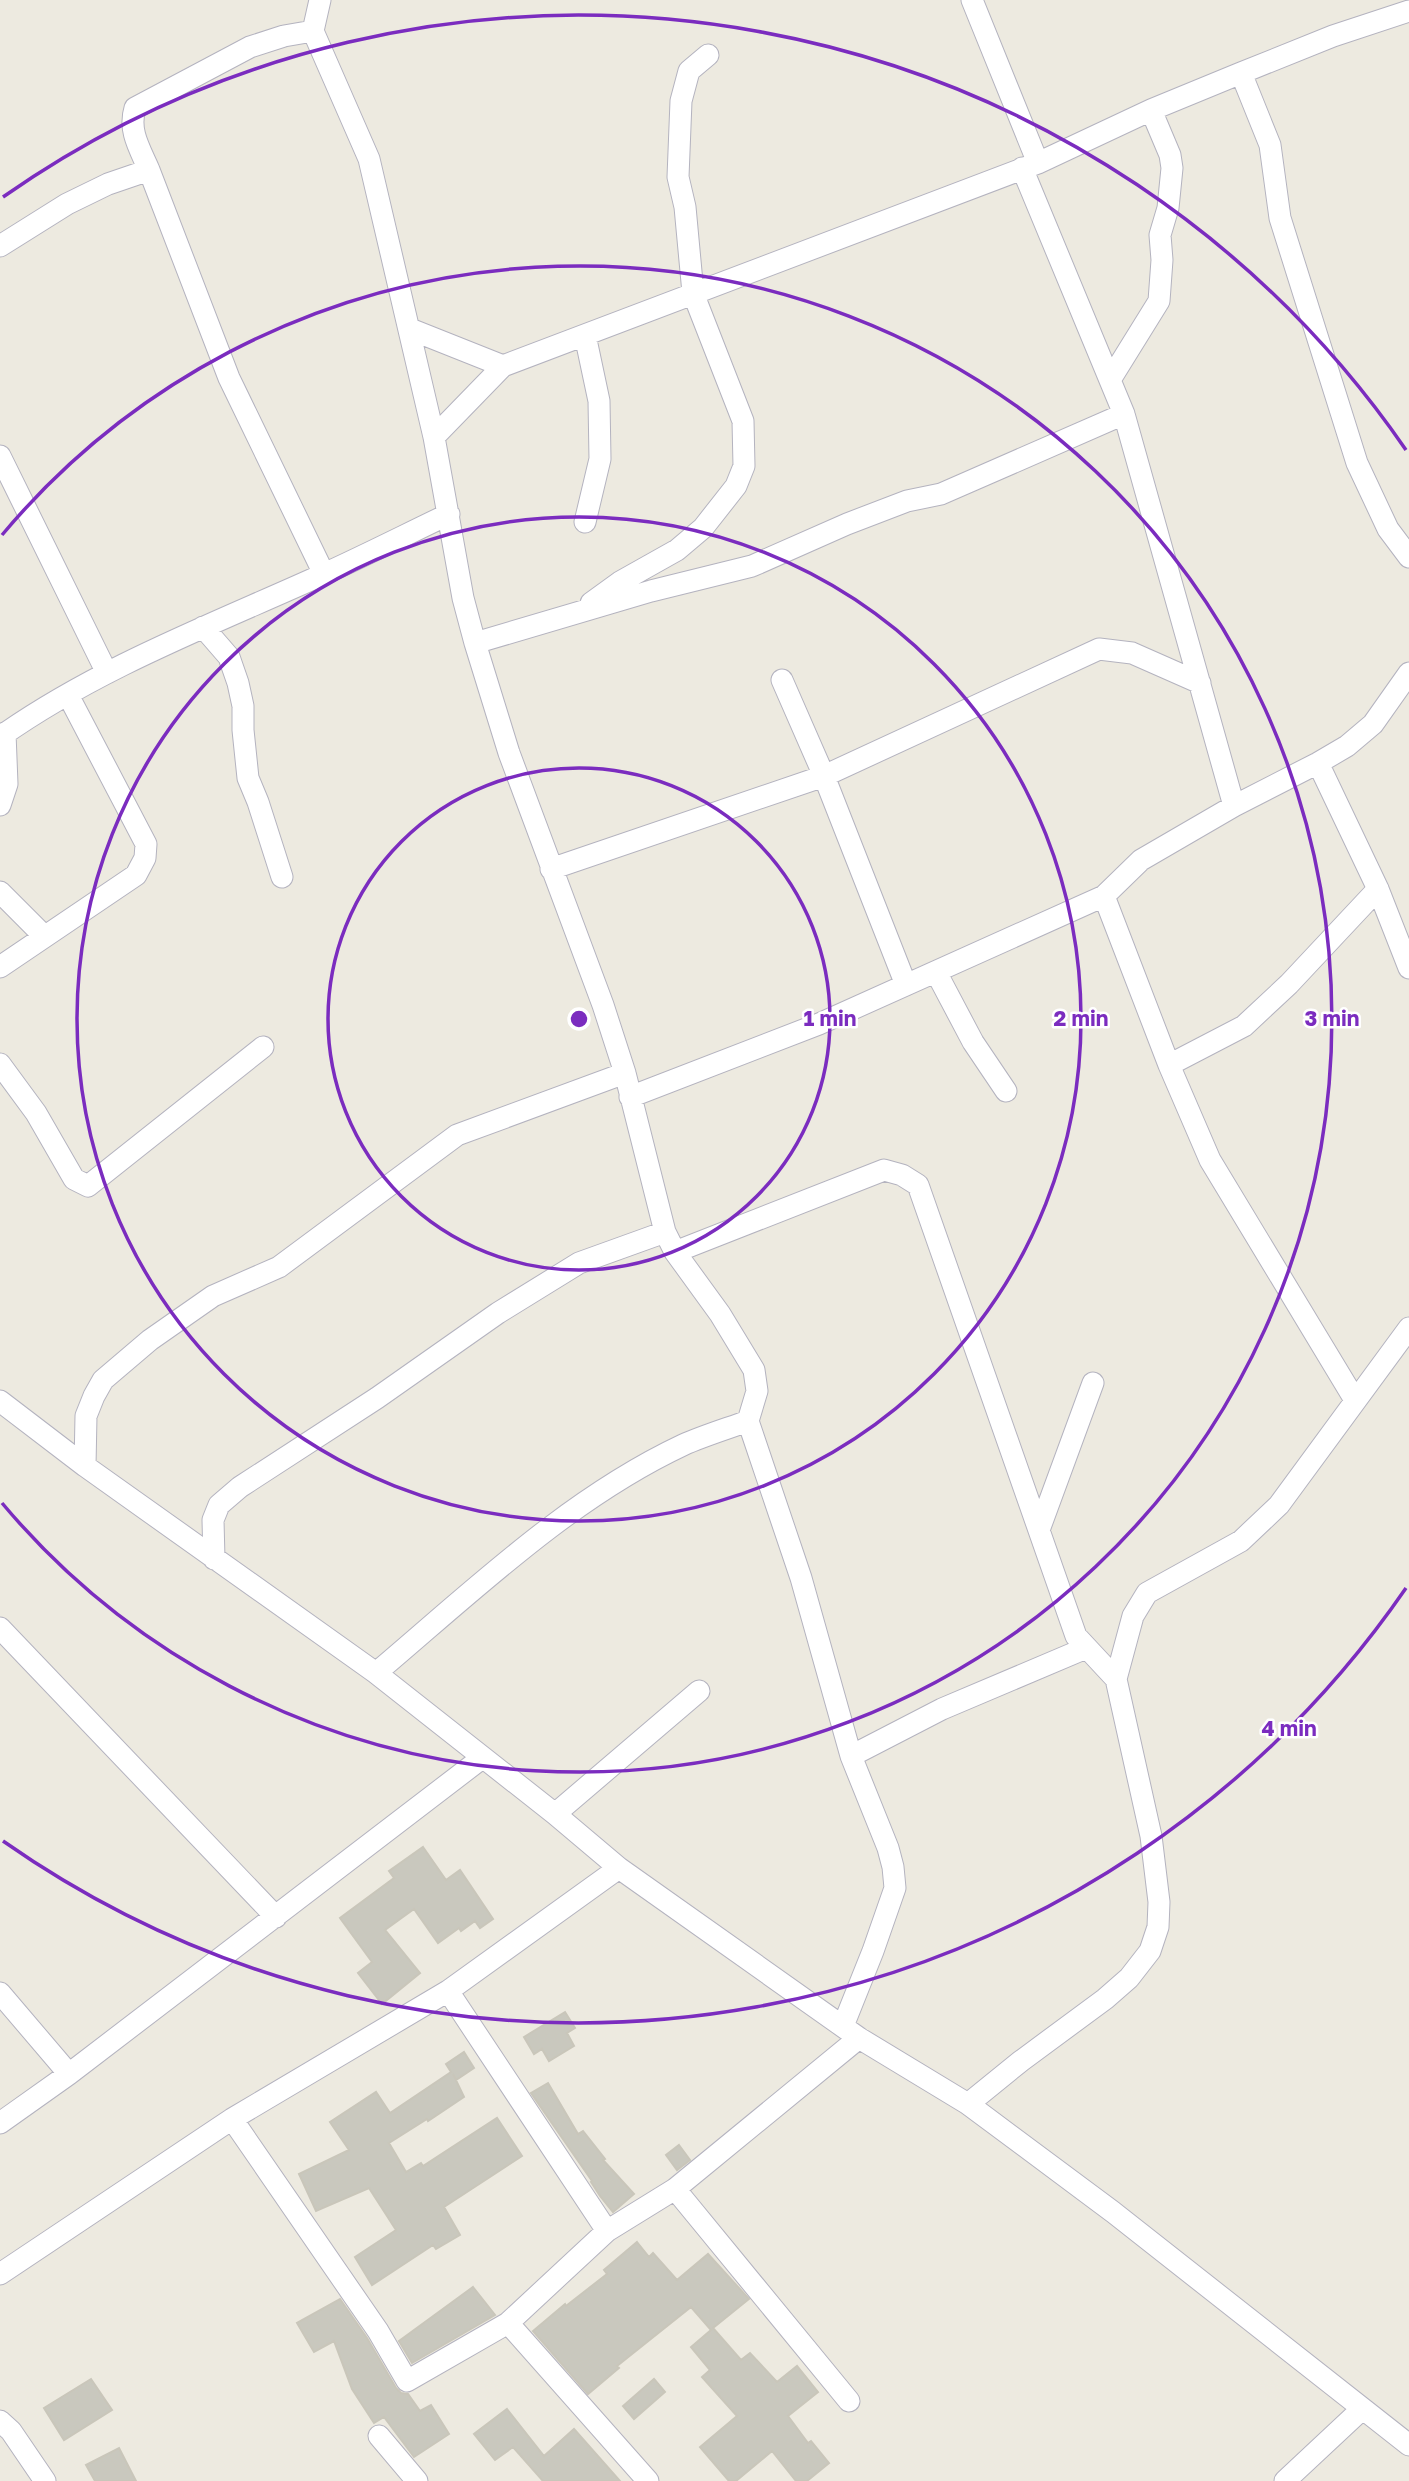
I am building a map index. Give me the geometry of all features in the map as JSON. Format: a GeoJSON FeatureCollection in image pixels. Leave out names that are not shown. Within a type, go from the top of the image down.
{"type":"FeatureCollection","features":[{"type":"Feature","properties":{"kind":"street"},"geometry":{"type":"LineString","coordinates":[[232,2119],[378,2331],[407,2381],[508,2323],[607,2231],[675,2189],[851,2032],[873,1951],[895,1888],[888,1848],[851,1756],[801,1578],[748,1421],[757,1391],[754,1370],[720,1314],[675,1252],[665,1232],[625,1073],[598,992],[509,753],[475,643],[463,598],[434,436],[369,159],[313,31],[320,0]]}},
{"type":"Feature","properties":{"kind":"street"},"geometry":{"type":"LineString","coordinates":[[972,0],[1030,165],[1124,414],[1234,806]]}},
{"type":"Feature","properties":{"kind":"street"},"geometry":{"type":"LineString","coordinates":[[434,436],[503,366],[1030,165],[1241,73],[1333,36],[1409,11]]}},
{"type":"Feature","properties":{"kind":"street"},"geometry":{"type":"LineString","coordinates":[[313,31],[284,36],[250,47],[135,108],[132,132],[229,378],[324,574]]}},
{"type":"Feature","properties":{"kind":"street"},"geometry":{"type":"LineString","coordinates":[[578,613],[620,582],[677,550],[703,528],[736,486],[744,466],[743,421],[693,293],[685,207],[678,177],[681,100],[689,71],[708,55]]}},
{"type":"Feature","properties":{"kind":"street"},"geometry":{"type":"LineString","coordinates":[[1241,73],[1270,145],[1280,218],[1357,463],[1388,529],[1409,557]]}},
{"type":"Feature","properties":{"kind":"street"},"geometry":{"type":"LineString","coordinates":[[1110,380],[1159,301],[1161,291],[1160,235],[1168,208],[1172,168],[1170,155],[1151,110]]}},
{"type":"Feature","properties":{"kind":"street"},"geometry":{"type":"LineString","coordinates":[[0,246],[67,204],[108,184],[149,170]]}},
{"type":"Feature","properties":{"kind":"street"},"geometry":{"type":"LineString","coordinates":[[410,329],[503,366]]}},
{"type":"Feature","properties":{"kind":"street"},"geometry":{"type":"LineString","coordinates":[[585,335],[599,401],[600,458],[585,522]]}},
{"type":"Feature","properties":{"kind":"street"},"geometry":{"type":"LineString","coordinates":[[475,643],[650,591],[752,566],[907,501],[941,495],[1124,414]]}},
{"type":"Feature","properties":{"kind":"street"},"geometry":{"type":"LineString","coordinates":[[0,456],[107,673]]}},
{"type":"Feature","properties":{"kind":"street"},"geometry":{"type":"LineString","coordinates":[[0,805],[7,784],[1,735],[107,673],[203,626],[324,574],[449,514]]}},
{"type":"Feature","properties":{"kind":"street"},"geometry":{"type":"LineString","coordinates":[[203,626],[229,657],[238,683],[243,706],[248,778],[282,877]]}},
{"type":"Feature","properties":{"kind":"street"},"geometry":{"type":"LineString","coordinates":[[551,869],[824,776],[1099,649],[1132,653],[1200,683]]}},
{"type":"Feature","properties":{"kind":"street"},"geometry":{"type":"LineString","coordinates":[[630,1097],[819,1024],[1104,896],[1141,860],[1234,806],[1348,746],[1373,724],[1409,673]]}},
{"type":"Feature","properties":{"kind":"street"},"geometry":{"type":"LineString","coordinates":[[782,680],[824,776],[906,985]]}},
{"type":"Feature","properties":{"kind":"street"},"geometry":{"type":"LineString","coordinates":[[0,967],[136,875],[145,858],[146,844],[68,695]]}},
{"type":"Feature","properties":{"kind":"street"},"geometry":{"type":"LineString","coordinates":[[1318,764],[1378,889],[1409,968]]}},
{"type":"Feature","properties":{"kind":"street"},"geometry":{"type":"LineString","coordinates":[[1169,1065],[1244,1026],[1289,984],[1378,889]]}},
{"type":"Feature","properties":{"kind":"street"},"geometry":{"type":"LineString","coordinates":[[0,892],[44,936]]}},
{"type":"Feature","properties":{"kind":"street"},"geometry":{"type":"LineString","coordinates":[[1104,896],[1169,1065],[1210,1160],[1355,1399]]}},
{"type":"Feature","properties":{"kind":"street"},"geometry":{"type":"LineString","coordinates":[[936,972],[973,1042],[1006,1091]]}},
{"type":"Feature","properties":{"kind":"street"},"geometry":{"type":"LineString","coordinates":[[0,1064],[36,1113],[74,1179],[88,1186],[263,1047]]}},
{"type":"Feature","properties":{"kind":"street"},"geometry":{"type":"LineString","coordinates":[[85,1466],[86,1416],[94,1396],[103,1380],[150,1340],[213,1296],[279,1268],[457,1135],[625,1073]]}},
{"type":"Feature","properties":{"kind":"street"},"geometry":{"type":"LineString","coordinates":[[675,1252],[884,1170],[902,1175],[918,1185],[1076,1636],[1116,1679]]}},
{"type":"Feature","properties":{"kind":"street"},"geometry":{"type":"LineString","coordinates":[[214,1559],[213,1520],[219,1505],[240,1487],[377,1398],[498,1313],[579,1263],[665,1232]]}},
{"type":"Feature","properties":{"kind":"street"},"geometry":{"type":"LineString","coordinates":[[968,2105],[1042,2044],[1105,1999],[1129,1978],[1150,1951],[1158,1927],[1160,1902],[1151,1836],[1116,1679],[1133,1616],[1147,1593],[1241,1541],[1279,1505],[1409,1328]]}},
{"type":"Feature","properties":{"kind":"street"},"geometry":{"type":"LineString","coordinates":[[1039,1530],[1093,1383]]}},
{"type":"Feature","properties":{"kind":"street"},"geometry":{"type":"LineString","coordinates":[[0,1401],[85,1466],[376,1673],[619,1868],[851,2032],[968,2105],[1113,2213],[1409,2445]]}},
{"type":"Feature","properties":{"kind":"street"},"geometry":{"type":"LineString","coordinates":[[376,1673],[556,1522],[598,1493],[683,1445],[748,1421]]}},
{"type":"Feature","properties":{"kind":"street"},"geometry":{"type":"LineString","coordinates":[[0,1628],[276,1917]]}},
{"type":"Feature","properties":{"kind":"street"},"geometry":{"type":"LineString","coordinates":[[851,1756],[942,1709],[1086,1648]]}},
{"type":"Feature","properties":{"kind":"street"},"geometry":{"type":"LineString","coordinates":[[555,1814],[699,1691]]}},
{"type":"Feature","properties":{"kind":"street"},"geometry":{"type":"LineString","coordinates":[[0,2123],[69,2074],[482,1758]]}},
{"type":"Feature","properties":{"kind":"street"},"geometry":{"type":"LineString","coordinates":[[0,2274],[232,2119],[447,1991],[619,1868]]}},
{"type":"Feature","properties":{"kind":"street"},"geometry":{"type":"LineString","coordinates":[[447,1991],[607,2231]]}},
{"type":"Feature","properties":{"kind":"street"},"geometry":{"type":"LineString","coordinates":[[0,1993],[69,2074]]}},
{"type":"Feature","properties":{"kind":"street"},"geometry":{"type":"LineString","coordinates":[[675,2189],[849,2401]]}},
{"type":"Feature","properties":{"kind":"street"},"geometry":{"type":"LineString","coordinates":[[508,2323],[648,2481]]}},
{"type":"Feature","properties":{"kind":"street"},"geometry":{"type":"LineString","coordinates":[[1285,2481],[1362,2409]]}},
{"type":"Feature","properties":{"kind":"street"},"geometry":{"type":"LineString","coordinates":[[0,2421],[11,2431],[45,2481]]}},
{"type":"Feature","properties":{"kind":"street"},"geometry":{"type":"LineString","coordinates":[[379,2436],[417,2481]]}},
{"type":"Feature","properties":{"kind":"building"},"geometry":{"type":"Polygon","coordinates":[[[423,1847],[446,1880],[460,1870],[493,1919],[480,1928],[475,1921],[461,1931],[459,1928],[438,1943],[414,1909],[385,1930],[420,1973],[382,2004],[358,1973],[372,1962],[340,1918],[394,1878],[389,1871],[423,1847]]]}},
{"type":"Feature","properties":{"kind":"building"},"geometry":{"type":"Polygon","coordinates":[[[565,2012],[575,2028],[567,2033],[574,2046],[549,2061],[542,2049],[534,2054],[524,2037],[565,2012]]]}},
{"type":"Feature","properties":{"kind":"building"},"geometry":{"type":"Polygon","coordinates":[[[464,2052],[474,2068],[456,2080],[453,2074],[464,2097],[389,2143],[406,2172],[421,2163],[423,2166],[497,2118],[522,2156],[444,2207],[460,2235],[436,2249],[433,2245],[372,2285],[355,2257],[396,2230],[369,2188],[316,2211],[299,2174],[349,2150],[330,2122],[376,2092],[390,2113],[451,2072],[446,2064],[464,2052]]]}},
{"type":"Feature","properties":{"kind":"building"},"geometry":{"type":"Polygon","coordinates":[[[548,2083],[578,2134],[583,2131],[605,2159],[603,2160],[634,2194],[613,2212],[531,2093],[548,2083]]]}},
{"type":"Feature","properties":{"kind":"building"},"geometry":{"type":"Polygon","coordinates":[[[679,2145],[690,2160],[677,2170],[666,2155],[679,2145]]]}},
{"type":"Feature","properties":{"kind":"building"},"geometry":{"type":"Polygon","coordinates":[[[637,2242],[649,2257],[653,2253],[677,2280],[708,2254],[749,2299],[713,2328],[741,2360],[750,2353],[777,2382],[797,2366],[818,2392],[788,2416],[808,2443],[811,2441],[829,2463],[807,2481],[796,2481],[772,2451],[736,2481],[729,2481],[700,2447],[737,2416],[702,2377],[710,2370],[691,2347],[711,2330],[691,2307],[617,2366],[619,2368],[588,2394],[533,2331],[607,2274],[604,2270],[637,2242]]]}},
{"type":"Feature","properties":{"kind":"building"},"geometry":{"type":"Polygon","coordinates":[[[473,2287],[495,2315],[412,2363],[399,2341],[473,2287]]]}},
{"type":"Feature","properties":{"kind":"building"},"geometry":{"type":"Polygon","coordinates":[[[340,2299],[396,2388],[401,2393],[408,2394],[420,2411],[431,2405],[449,2434],[414,2457],[384,2417],[374,2423],[352,2389],[334,2341],[314,2352],[297,2323],[340,2299]]]}},
{"type":"Feature","properties":{"kind":"building"},"geometry":{"type":"Polygon","coordinates":[[[91,2379],[112,2410],[64,2440],[44,2408],[91,2379]]]}},
{"type":"Feature","properties":{"kind":"building"},"geometry":{"type":"Polygon","coordinates":[[[654,2379],[665,2392],[634,2419],[623,2406],[654,2379]]]}},
{"type":"Feature","properties":{"kind":"building"},"geometry":{"type":"Polygon","coordinates":[[[507,2409],[544,2456],[574,2429],[620,2481],[543,2481],[513,2447],[495,2460],[474,2434],[507,2409]]]}},
{"type":"Feature","properties":{"kind":"building"},"geometry":{"type":"Polygon","coordinates":[[[119,2448],[136,2481],[95,2481],[86,2465],[119,2448]]]}}]}
